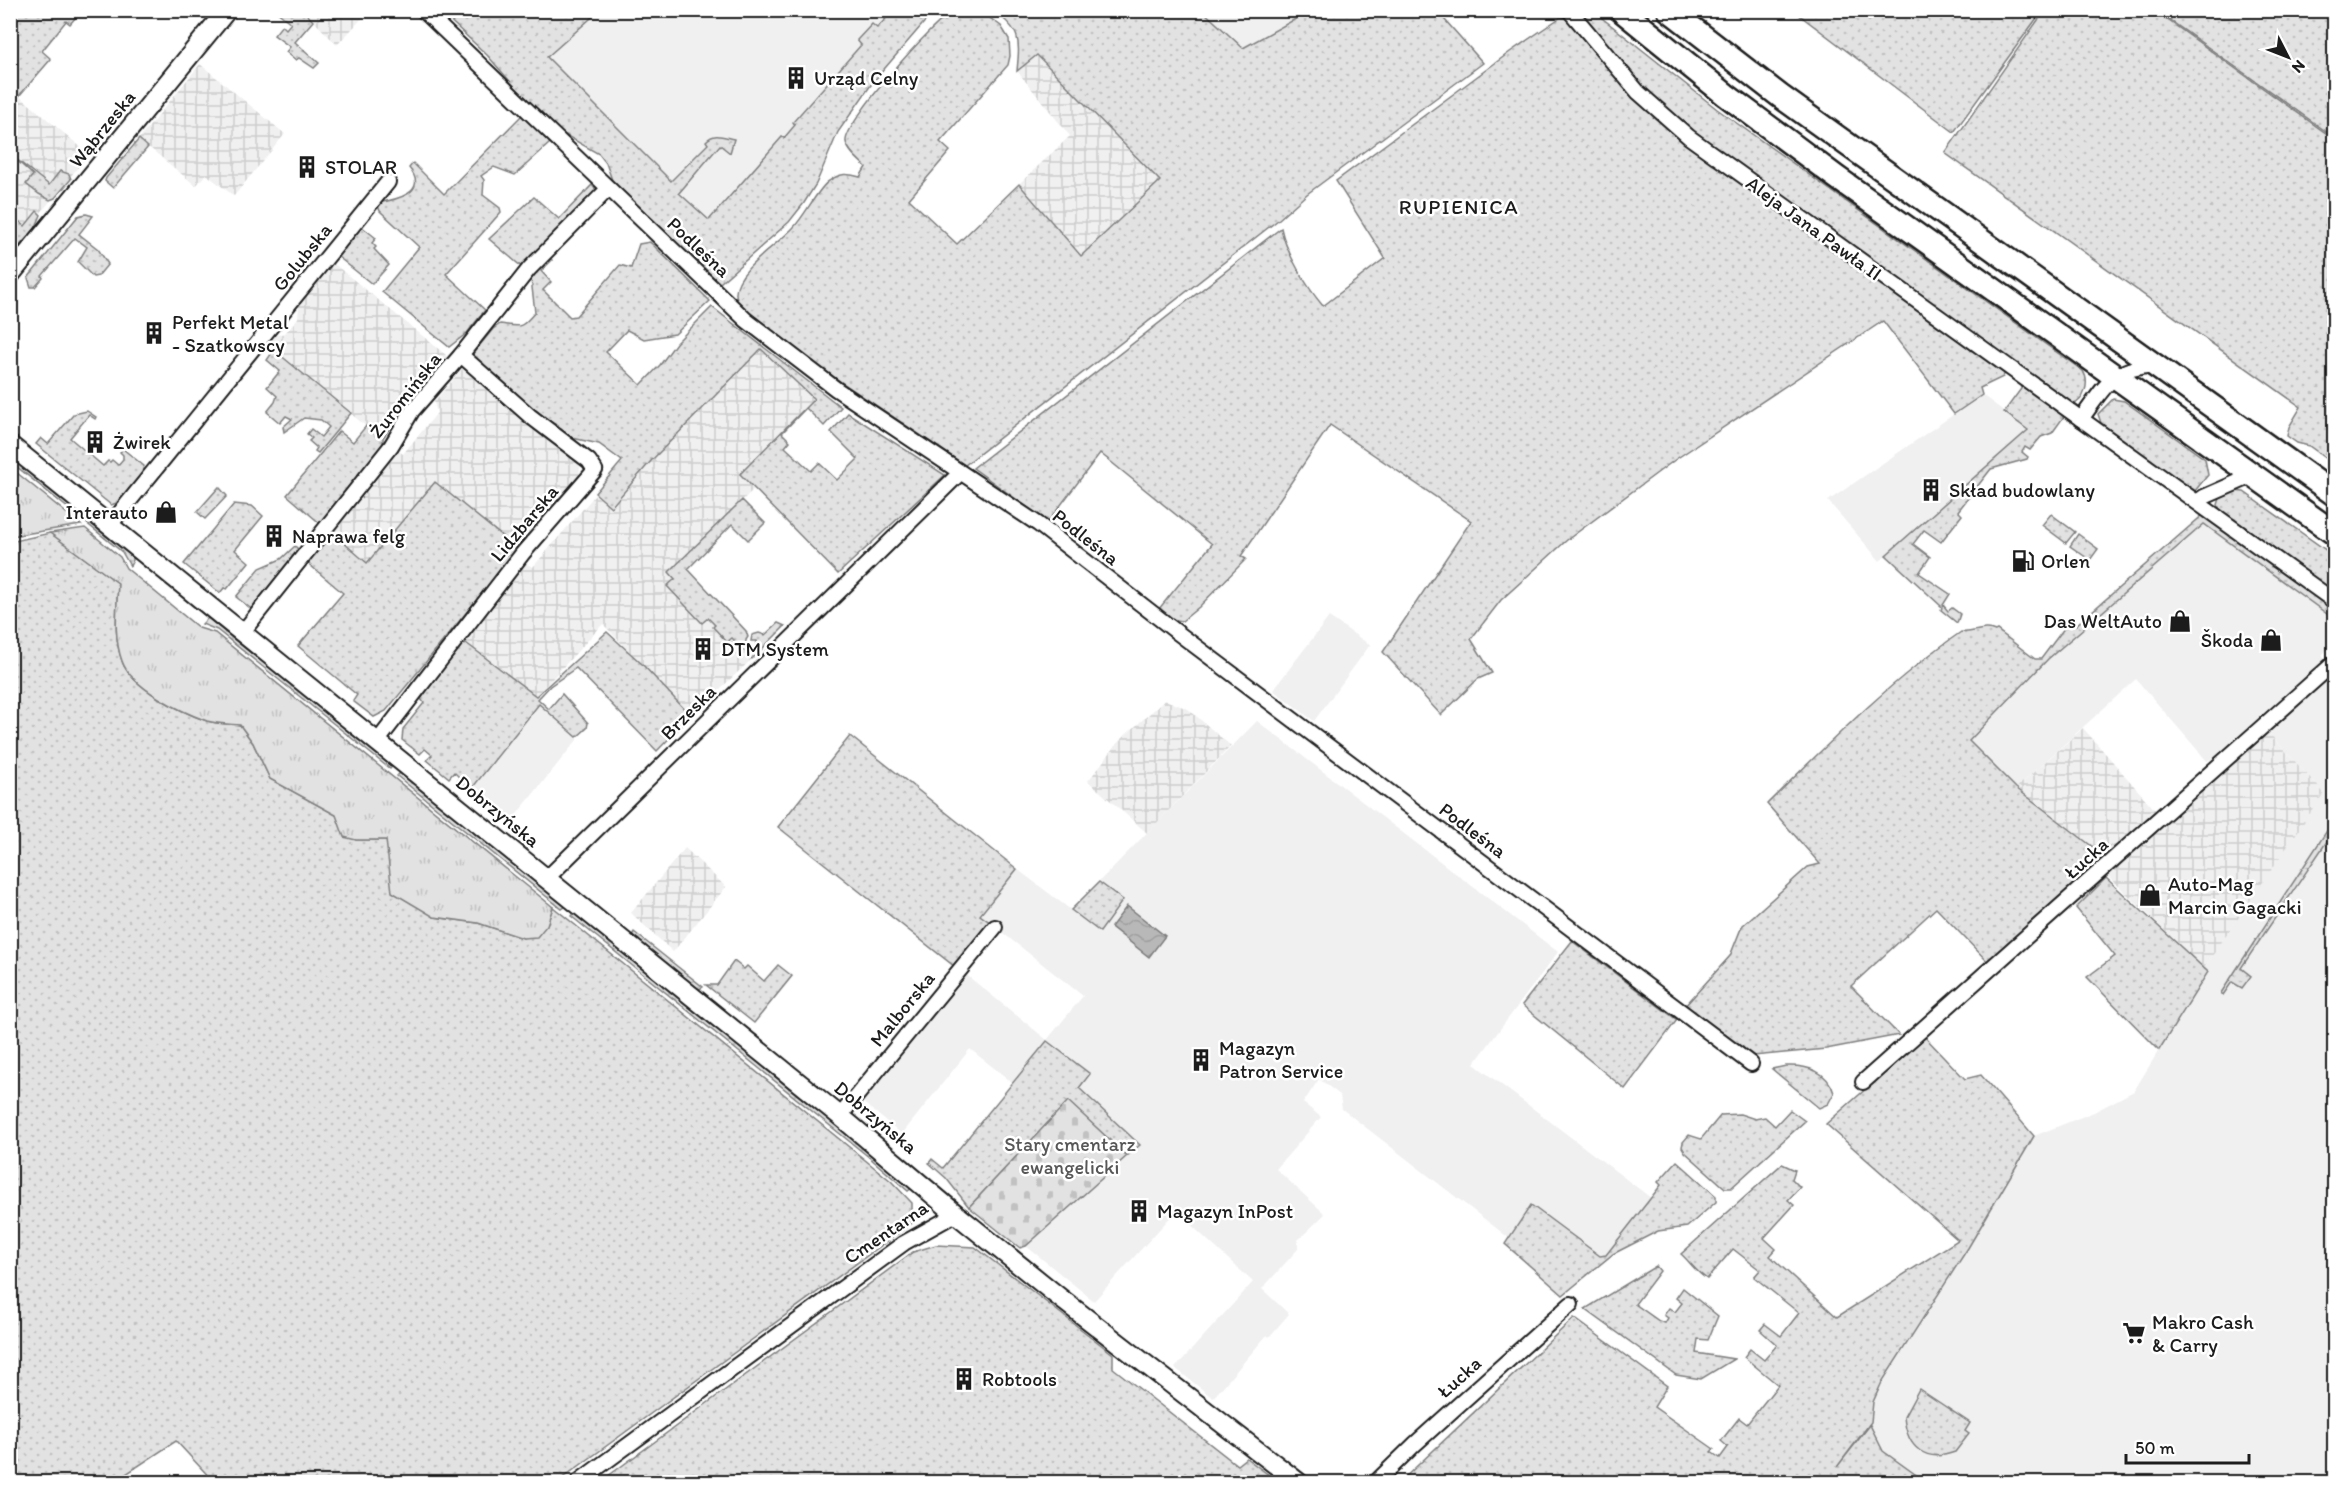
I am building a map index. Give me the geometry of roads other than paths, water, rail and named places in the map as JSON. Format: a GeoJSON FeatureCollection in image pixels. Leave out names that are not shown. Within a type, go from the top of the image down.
{"type":"FeatureCollection","features":[{"type":"Feature","properties":{"kind":"main road"},"geometry":{"type":"LineString","coordinates":[[1621,10],[1726,95],[1836,177],[2334,533]]}},
{"type":"Feature","properties":{"kind":"main road"},"geometry":{"type":"LineString","coordinates":[[1669,10],[1780,96],[2334,494]]}},
{"type":"Feature","properties":{"kind":"street","name":"Wąbrzeska"},"geometry":{"type":"LineString","coordinates":[[10,275],[227,10]]}},
{"type":"Feature","properties":{"kind":"street","name":"Podleśna"},"geometry":{"type":"LineString","coordinates":[[423,10],[746,320],[790,356],[1038,524],[1178,633],[1751,1064]]}},
{"type":"Feature","properties":{"kind":"street","name":"Aleja Jana Pawła II"},"geometry":{"type":"LineString","coordinates":[[1569,10],[1638,92],[1689,138],[2334,601]]}},
{"type":"Feature","properties":{"kind":"street","name":"Golubska"},"geometry":{"type":"LineString","coordinates":[[110,525],[388,182]]}},
{"type":"Feature","properties":{"kind":"street","name":"Żuromińska"},"geometry":{"type":"LineString","coordinates":[[242,633],[391,446],[412,411],[461,355],[529,269],[608,189]]}},
{"type":"Feature","properties":{"kind":"street","name":"Lidzbarska"},"geometry":{"type":"LineString","coordinates":[[377,741],[509,570],[595,470],[589,461],[530,416],[461,355]]}},
{"type":"Feature","properties":{"kind":"street"},"geometry":{"type":"LineString","coordinates":[[2081,418],[2115,376],[2132,367],[2154,365]]}},
{"type":"Feature","properties":{"kind":"street","name":"Dobrzyńska"},"geometry":{"type":"LineString","coordinates":[[10,445],[840,1116],[956,1214]]}},
{"type":"Feature","properties":{"kind":"street","name":"Brzeska"},"geometry":{"type":"LineString","coordinates":[[546,879],[960,472]]}},
{"type":"Feature","properties":{"kind":"street"},"geometry":{"type":"LineString","coordinates":[[2197,502],[2253,475]]}},
{"type":"Feature","properties":{"kind":"street","name":"Łucka"},"geometry":{"type":"LineString","coordinates":[[1863,1082],[2334,663]]}},
{"type":"Feature","properties":{"kind":"street","name":"Malborska"},"geometry":{"type":"LineString","coordinates":[[840,1116],[995,927]]}},
{"type":"Feature","properties":{"kind":"street","name":"Cmentarna"},"geometry":{"type":"LineString","coordinates":[[578,1482],[904,1243],[956,1214],[1298,1482]]}},
{"type":"Feature","properties":{"kind":"street","name":"Łucka"},"geometry":{"type":"LineString","coordinates":[[1376,1482],[1415,1443],[1571,1304]]}},
{"type":"Feature","properties":{"kind":"water"},"geometry":{"type":"Polygon","coordinates":[[[1127,906],[1165,936],[1149,957],[1111,927],[1127,906]]]}},
{"type":"Feature","properties":{"kind":"place","name":"Urząd Celny"},"geometry":{"type":"Point","coordinates":[796,78]}},
{"type":"Feature","properties":{"kind":"place","name":"STOLAR"},"geometry":{"type":"Point","coordinates":[307,167]}},
{"type":"Feature","properties":{"kind":"place","name":"Perfekt Metal - Szatkowscy"},"geometry":{"type":"Point","coordinates":[154,333]}},
{"type":"Feature","properties":{"kind":"place","name":"Żwirek"},"geometry":{"type":"Point","coordinates":[95,442]}},
{"type":"Feature","properties":{"kind":"place","name":"Skład budowlany"},"geometry":{"type":"Point","coordinates":[1931,490]}},
{"type":"Feature","properties":{"kind":"place","name":"Interauto"},"geometry":{"type":"Point","coordinates":[166,512]}},
{"type":"Feature","properties":{"kind":"place","name":"Naprawa felg"},"geometry":{"type":"Point","coordinates":[274,536]}},
{"type":"Feature","properties":{"kind":"place","name":"Orlen"},"geometry":{"type":"Point","coordinates":[2023,561]}},
{"type":"Feature","properties":{"kind":"place","name":"Das WeltAuto"},"geometry":{"type":"Point","coordinates":[2180,621]}},
{"type":"Feature","properties":{"kind":"place","name":"Škoda"},"geometry":{"type":"Point","coordinates":[2271,640]}},
{"type":"Feature","properties":{"kind":"place","name":"DTM System"},"geometry":{"type":"Point","coordinates":[703,649]}},
{"type":"Feature","properties":{"kind":"place","name":"Auto-Mag Marcin Gagacki"},"geometry":{"type":"Point","coordinates":[2150,895]}},
{"type":"Feature","properties":{"kind":"place","name":"Magazyn Patron Service"},"geometry":{"type":"Point","coordinates":[1201,1060]}},
{"type":"Feature","properties":{"kind":"place","name":"Magazyn InPost"},"geometry":{"type":"Point","coordinates":[1139,1211]}},
{"type":"Feature","properties":{"kind":"place","name":"Makro Cash & Carry"},"geometry":{"type":"Point","coordinates":[2134,1333]}},
{"type":"Feature","properties":{"kind":"place","name":"Robtools"},"geometry":{"type":"Point","coordinates":[964,1379]}},
{"type":"Feature","properties":{"kind":"district","name":"RUPIENICA"},"geometry":{"type":"Point","coordinates":[1459,206]}},
{"type":"Feature","properties":{"kind":"park label","name":"Stary cmentarz ewangelicki"},"geometry":{"type":"Point","coordinates":[1070,1156]}}]}
